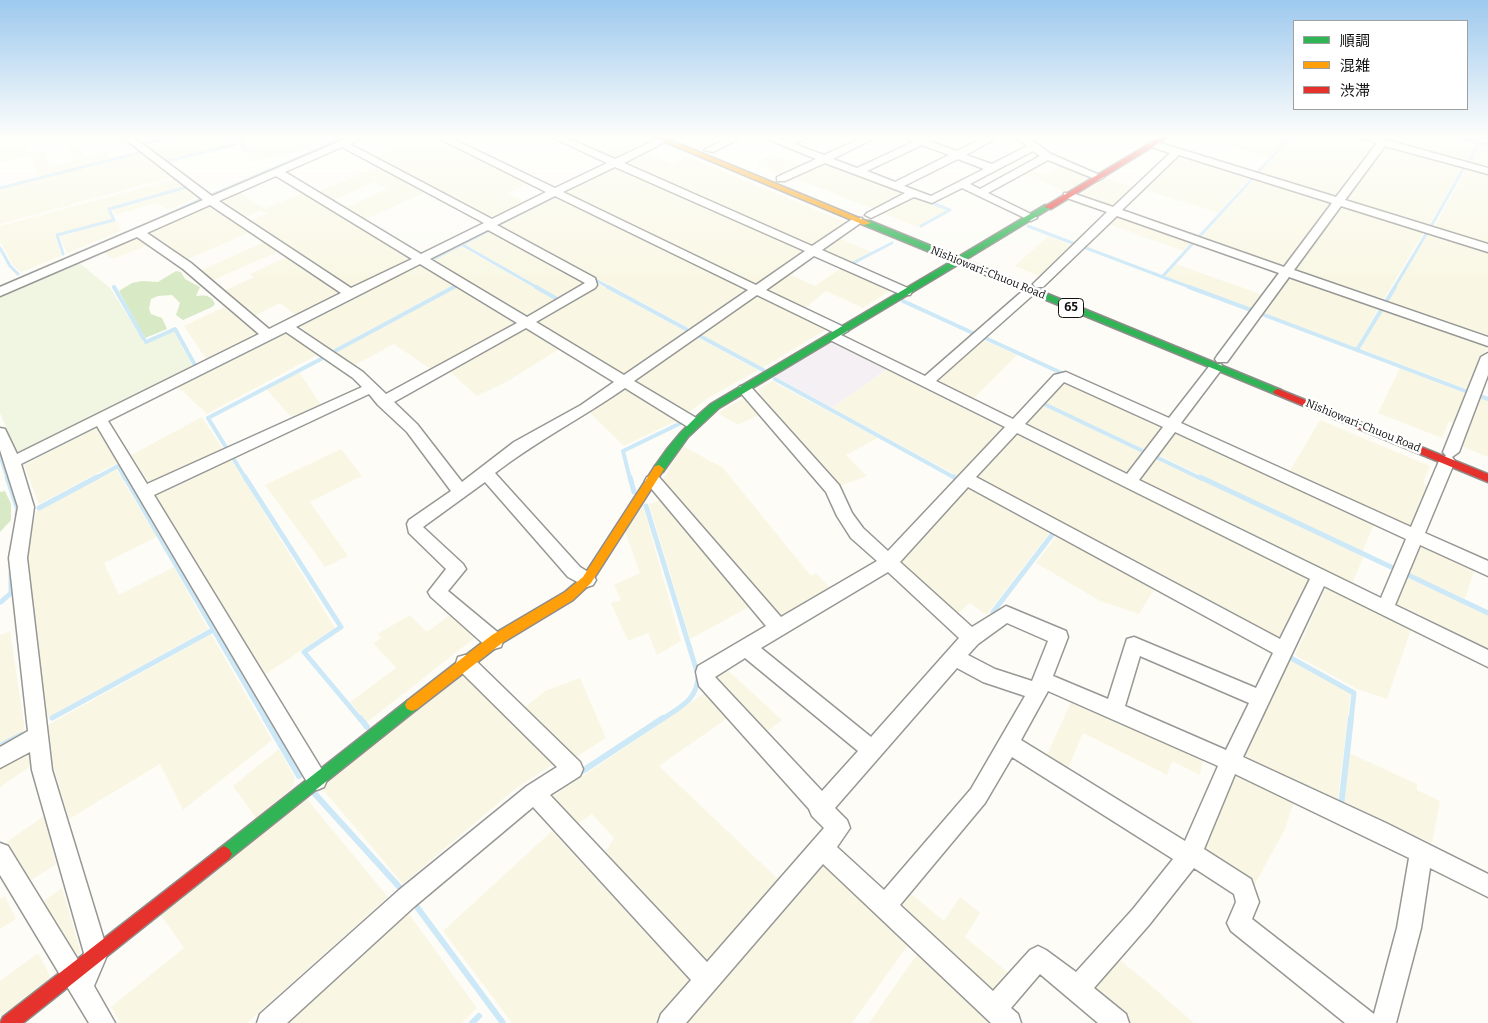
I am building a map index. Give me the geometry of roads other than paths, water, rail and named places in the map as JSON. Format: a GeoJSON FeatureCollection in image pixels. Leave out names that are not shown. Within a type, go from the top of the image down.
{"type":"FeatureCollection","features":[{"type":"Feature","properties":{"kind":"main road","name":"Nishiowari-Chuou Road"},"geometry":{"type":"LineString","coordinates":[[773,184],[858,220],[962,258]]}},
{"type":"Feature","properties":{"kind":"main road","name":"Nishiowari-Chuou Road"},"geometry":{"type":"LineString","coordinates":[[793,184],[1034,288],[1449,456],[1488,467]]}},
{"type":"Feature","properties":{"kind":"main road"},"geometry":{"type":"LineString","coordinates":[[96,953],[494,641],[569,596],[586,580],[653,481],[678,440],[693,423],[715,406],[1087,184]]}},
{"type":"Feature","properties":{"kind":"main road","name":"Nishiowari-Chuou Road"},"geometry":{"type":"LineString","coordinates":[[1449,456],[1488,478]]}},
{"type":"Feature","properties":{"kind":"main road"},"geometry":{"type":"LineString","coordinates":[[9,1023],[76,981]]}},
{"type":"Feature","properties":{"kind":"street"},"geometry":{"type":"LineString","coordinates":[[189,184],[351,294]]}},
{"type":"Feature","properties":{"kind":"street"},"geometry":{"type":"LineString","coordinates":[[0,284],[238,184]]}},
{"type":"Feature","properties":{"kind":"street"},"geometry":{"type":"LineString","coordinates":[[0,292],[138,232],[206,197],[244,184]]}},
{"type":"Feature","properties":{"kind":"street"},"geometry":{"type":"LineString","coordinates":[[296,184],[693,423]]}},
{"type":"Feature","properties":{"kind":"street"},"geometry":{"type":"LineString","coordinates":[[383,402],[528,323],[591,285],[590,281],[419,184]]}},
{"type":"Feature","properties":{"kind":"street"},"geometry":{"type":"LineString","coordinates":[[538,184],[757,290],[926,382],[1488,659]]}},
{"type":"Feature","properties":{"kind":"street"},"geometry":{"type":"LineString","coordinates":[[13,462],[572,184]]}},
{"type":"Feature","properties":{"kind":"street"},"geometry":{"type":"LineString","coordinates":[[661,184],[906,292]]}},
{"type":"Feature","properties":{"kind":"street"},"geometry":{"type":"LineString","coordinates":[[889,184],[932,200],[962,184],[1031,218]]}},
{"type":"Feature","properties":{"kind":"street"},"geometry":{"type":"LineString","coordinates":[[895,186],[900,184]]}},
{"type":"Feature","properties":{"kind":"street"},"geometry":{"type":"LineString","coordinates":[[980,193],[997,184]]}},
{"type":"Feature","properties":{"kind":"street"},"geometry":{"type":"LineString","coordinates":[[926,382],[1034,288],[1143,184]]}},
{"type":"Feature","properties":{"kind":"street"},"geometry":{"type":"LineString","coordinates":[[1279,184],[1488,248]]}},
{"type":"Feature","properties":{"kind":"street"},"geometry":{"type":"LineString","coordinates":[[1129,482],[1351,184]]}},
{"type":"Feature","properties":{"kind":"street"},"geometry":{"type":"LineString","coordinates":[[871,216],[914,193]]}},
{"type":"Feature","properties":{"kind":"street"},"geometry":{"type":"LineString","coordinates":[[1068,195],[1488,342]]}},
{"type":"Feature","properties":{"kind":"street"},"geometry":{"type":"LineString","coordinates":[[494,641],[437,592],[457,569],[415,529],[415,524],[461,492],[519,446],[586,408],[858,220]]}},
{"type":"Feature","properties":{"kind":"street"},"geometry":{"type":"LineString","coordinates":[[138,232],[187,266],[268,335]]}},
{"type":"Feature","properties":{"kind":"street"},"geometry":{"type":"LineString","coordinates":[[286,326],[358,375],[383,402],[412,428],[461,492]]}},
{"type":"Feature","properties":{"kind":"street"},"geometry":{"type":"LineString","coordinates":[[1384,608],[1449,456],[1488,357]]}},
{"type":"Feature","properties":{"kind":"street"},"geometry":{"type":"LineString","coordinates":[[670,1023],[706,979],[839,828],[706,680],[705,672],[888,563],[1059,378],[1066,377],[1488,569]]}},
{"type":"Feature","properties":{"kind":"street"},"geometry":{"type":"LineString","coordinates":[[145,492],[370,388]]}},
{"type":"Feature","properties":{"kind":"street"},"geometry":{"type":"LineString","coordinates":[[745,389],[833,489],[845,516],[857,533],[971,638]]}},
{"type":"Feature","properties":{"kind":"street"},"geometry":{"type":"LineString","coordinates":[[100,419],[317,780]]}},
{"type":"Feature","properties":{"kind":"street"},"geometry":{"type":"LineString","coordinates":[[0,433],[13,462],[26,507],[18,558],[42,770],[96,953],[76,981]]}},
{"type":"Feature","properties":{"kind":"street"},"geometry":{"type":"LineString","coordinates":[[484,472],[500,486],[574,572],[586,580]]}},
{"type":"Feature","properties":{"kind":"street"},"geometry":{"type":"LineString","coordinates":[[966,479],[1284,650]]}},
{"type":"Feature","properties":{"kind":"street"},"geometry":{"type":"LineString","coordinates":[[653,481],[779,628]]}},
{"type":"Feature","properties":{"kind":"street"},"geometry":{"type":"LineString","coordinates":[[1076,989],[1141,917],[1190,855],[1230,763],[1320,576]]}},
{"type":"Feature","properties":{"kind":"street"},"geometry":{"type":"LineString","coordinates":[[822,807],[971,638],[1006,614],[1059,637],[1040,686],[978,796],[884,906]]}},
{"type":"Feature","properties":{"kind":"street"},"geometry":{"type":"LineString","coordinates":[[1114,710],[1134,645],[1260,699]]}},
{"type":"Feature","properties":{"kind":"street"},"geometry":{"type":"LineString","coordinates":[[746,647],[872,750]]}},
{"type":"Feature","properties":{"kind":"street"},"geometry":{"type":"LineString","coordinates":[[954,657],[990,676],[1040,686],[1114,710],[1421,852],[1488,886]]}},
{"type":"Feature","properties":{"kind":"street"},"geometry":{"type":"LineString","coordinates":[[269,1023],[407,898],[534,793],[573,768],[465,663]]}},
{"type":"Feature","properties":{"kind":"street"},"geometry":{"type":"LineString","coordinates":[[0,758],[38,736]]}},
{"type":"Feature","properties":{"kind":"street"},"geometry":{"type":"LineString","coordinates":[[1008,743],[1243,887],[1248,902],[1239,923],[1365,1023]]}},
{"type":"Feature","properties":{"kind":"street"},"geometry":{"type":"LineString","coordinates":[[534,793],[706,979]]}},
{"type":"Feature","properties":{"kind":"street"},"geometry":{"type":"LineString","coordinates":[[822,848],[1001,1016],[1038,958],[1116,1023]]}},
{"type":"Feature","properties":{"kind":"street"},"geometry":{"type":"LineString","coordinates":[[1384,1023],[1410,928],[1421,852]]}},
{"type":"Feature","properties":{"kind":"street"},"geometry":{"type":"LineString","coordinates":[[0,854],[103,1023]]}},
{"type":"Feature","properties":{"kind":"waterway"},"geometry":{"type":"LineString","coordinates":[[0,188],[17,184]]}},
{"type":"Feature","properties":{"kind":"waterway"},"geometry":{"type":"LineString","coordinates":[[209,196],[238,184]]}},
{"type":"Feature","properties":{"kind":"waterway"},"geometry":{"type":"LineString","coordinates":[[565,191],[580,184]]}},
{"type":"Feature","properties":{"kind":"waterway"},"geometry":{"type":"LineString","coordinates":[[1197,239],[1248,184]]}},
{"type":"Feature","properties":{"kind":"waterway"},"geometry":{"type":"LineString","coordinates":[[1430,228],[1455,184]]}},
{"type":"Feature","properties":{"kind":"waterway"},"geometry":{"type":"LineString","coordinates":[[63,254],[57,235],[114,220],[109,209],[187,187]]}},
{"type":"Feature","properties":{"kind":"waterway"},"geometry":{"type":"LineString","coordinates":[[496,226],[554,197]]}},
{"type":"Feature","properties":{"kind":"waterway"},"geometry":{"type":"LineString","coordinates":[[154,221],[201,199]]}},
{"type":"Feature","properties":{"kind":"waterway"},"geometry":{"type":"LineString","coordinates":[[921,226],[950,210],[927,201]]}},
{"type":"Feature","properties":{"kind":"waterway"},"geometry":{"type":"LineString","coordinates":[[1028,226],[1075,244]]}},
{"type":"Feature","properties":{"kind":"waterway"},"geometry":{"type":"LineString","coordinates":[[462,244],[490,230]]}},
{"type":"Feature","properties":{"kind":"waterway"},"geometry":{"type":"LineString","coordinates":[[1394,288],[1428,231],[1431,232]]}},
{"type":"Feature","properties":{"kind":"waterway"},"geometry":{"type":"LineString","coordinates":[[1162,277],[1195,241]]}},
{"type":"Feature","properties":{"kind":"waterway"},"geometry":{"type":"LineString","coordinates":[[851,264],[892,243]]}},
{"type":"Feature","properties":{"kind":"waterway"},"geometry":{"type":"LineString","coordinates":[[435,258],[462,244]]}},
{"type":"Feature","properties":{"kind":"waterway"},"geometry":{"type":"LineString","coordinates":[[462,244],[538,288]]}},
{"type":"Feature","properties":{"kind":"waterway"},"geometry":{"type":"LineString","coordinates":[[0,248],[10,266],[18,274]]}},
{"type":"Feature","properties":{"kind":"waterway"},"geometry":{"type":"LineString","coordinates":[[1086,248],[1162,277]]}},
{"type":"Feature","properties":{"kind":"waterway"},"geometry":{"type":"LineString","coordinates":[[1162,277],[1192,288]]}},
{"type":"Feature","properties":{"kind":"waterway"},"geometry":{"type":"LineString","coordinates":[[592,278],[610,288]]}},
{"type":"Feature","properties":{"kind":"waterway"},"geometry":{"type":"LineString","coordinates":[[452,288],[457,285]]}},
{"type":"Feature","properties":{"kind":"waterway"},"geometry":{"type":"LineString","coordinates":[[114,287],[144,339]]}},
{"type":"Feature","properties":{"kind":"waterway"},"geometry":{"type":"LineString","coordinates":[[335,351],[454,287]]}},
{"type":"Feature","properties":{"kind":"waterway"},"geometry":{"type":"LineString","coordinates":[[536,287],[559,300],[562,298]]}},
{"type":"Feature","properties":{"kind":"waterway"},"geometry":{"type":"LineString","coordinates":[[608,287],[686,329]]}},
{"type":"Feature","properties":{"kind":"waterway"},"geometry":{"type":"LineString","coordinates":[[1189,287],[1251,310]]}},
{"type":"Feature","properties":{"kind":"waterway"},"geometry":{"type":"LineString","coordinates":[[1384,305],[1395,287]]}},
{"type":"Feature","properties":{"kind":"waterway"},"geometry":{"type":"LineString","coordinates":[[903,301],[975,334]]}},
{"type":"Feature","properties":{"kind":"waterway"},"geometry":{"type":"LineString","coordinates":[[1357,350],[1383,307]]}},
{"type":"Feature","properties":{"kind":"waterway"},"geometry":{"type":"LineString","coordinates":[[1259,313],[1468,392]]}},
{"type":"Feature","properties":{"kind":"waterway"},"geometry":{"type":"LineString","coordinates":[[146,342],[175,329],[196,367],[193,368]]}},
{"type":"Feature","properties":{"kind":"waterway"},"geometry":{"type":"LineString","coordinates":[[698,335],[763,370]]}},
{"type":"Feature","properties":{"kind":"waterway"},"geometry":{"type":"LineString","coordinates":[[983,337],[1066,375]]}},
{"type":"Feature","properties":{"kind":"waterway"},"geometry":{"type":"LineString","coordinates":[[227,449],[208,418],[321,359]]}},
{"type":"Feature","properties":{"kind":"waterway"},"geometry":{"type":"LineString","coordinates":[[775,379],[955,478]]}},
{"type":"Feature","properties":{"kind":"waterway"},"geometry":{"type":"LineString","coordinates":[[1477,395],[1488,399]]}},
{"type":"Feature","properties":{"kind":"waterway"},"geometry":{"type":"LineString","coordinates":[[1042,403],[1145,452]]}},
{"type":"Feature","properties":{"kind":"waterway"},"geometry":{"type":"LineString","coordinates":[[630,479],[623,451],[681,423]]}},
{"type":"Feature","properties":{"kind":"waterway"},"geometry":{"type":"LineString","coordinates":[[0,455],[8,479]]}},
{"type":"Feature","properties":{"kind":"waterway"},"geometry":{"type":"LineString","coordinates":[[1154,456],[1202,479]]}},
{"type":"Feature","properties":{"kind":"waterway"},"geometry":{"type":"LineString","coordinates":[[233,458],[246,479]]}},
{"type":"Feature","properties":{"kind":"waterway"},"geometry":{"type":"LineString","coordinates":[[94,479],[118,466],[125,479]]}},
{"type":"Feature","properties":{"kind":"waterway"},"geometry":{"type":"LineString","coordinates":[[7,477],[18,510],[17,515]]}},
{"type":"Feature","properties":{"kind":"waterway"},"geometry":{"type":"LineString","coordinates":[[39,508],[97,477]]}},
{"type":"Feature","properties":{"kind":"waterway"},"geometry":{"type":"LineString","coordinates":[[125,477],[266,720]]}},
{"type":"Feature","properties":{"kind":"waterway"},"geometry":{"type":"LineString","coordinates":[[245,477],[341,627],[304,652],[361,720]]}},
{"type":"Feature","properties":{"kind":"waterway"},"geometry":{"type":"LineString","coordinates":[[630,477],[634,492]]}},
{"type":"Feature","properties":{"kind":"waterway"},"geometry":{"type":"LineString","coordinates":[[1200,477],[1391,567]]}},
{"type":"Feature","properties":{"kind":"waterway"},"geometry":{"type":"LineString","coordinates":[[955,478],[958,481]]}},
{"type":"Feature","properties":{"kind":"waterway"},"geometry":{"type":"LineString","coordinates":[[646,506],[698,675],[695,691],[687,702],[661,720]]}},
{"type":"Feature","properties":{"kind":"waterway"},"geometry":{"type":"LineString","coordinates":[[993,612],[1055,531]]}},
{"type":"Feature","properties":{"kind":"waterway"},"geometry":{"type":"LineString","coordinates":[[1,602],[11,593],[11,572]]}},
{"type":"Feature","properties":{"kind":"waterway"},"geometry":{"type":"LineString","coordinates":[[1406,574],[1488,613]]}},
{"type":"Feature","properties":{"kind":"waterway"},"geometry":{"type":"LineString","coordinates":[[52,718],[213,630]]}},
{"type":"Feature","properties":{"kind":"waterway"},"geometry":{"type":"LineString","coordinates":[[1291,658],[1354,693],[1351,720]]}},
{"type":"Feature","properties":{"kind":"waterway"},"geometry":{"type":"LineString","coordinates":[[265,718],[299,776]]}},
{"type":"Feature","properties":{"kind":"waterway"},"geometry":{"type":"LineString","coordinates":[[360,718],[367,727]]}},
{"type":"Feature","properties":{"kind":"waterway"},"geometry":{"type":"LineString","coordinates":[[578,774],[663,718]]}},
{"type":"Feature","properties":{"kind":"waterway"},"geometry":{"type":"LineString","coordinates":[[1341,806],[1351,718]]}},
{"type":"Feature","properties":{"kind":"waterway"},"geometry":{"type":"LineString","coordinates":[[0,746],[22,735]]}},
{"type":"Feature","properties":{"kind":"waterway"},"geometry":{"type":"LineString","coordinates":[[314,793],[403,891]]}},
{"type":"Feature","properties":{"kind":"waterway"},"geometry":{"type":"LineString","coordinates":[[414,903],[503,1023]]}},
{"type":"Feature","properties":{"kind":"waterway"},"geometry":{"type":"LineString","coordinates":[[472,1023],[479,1016]]}}]}
